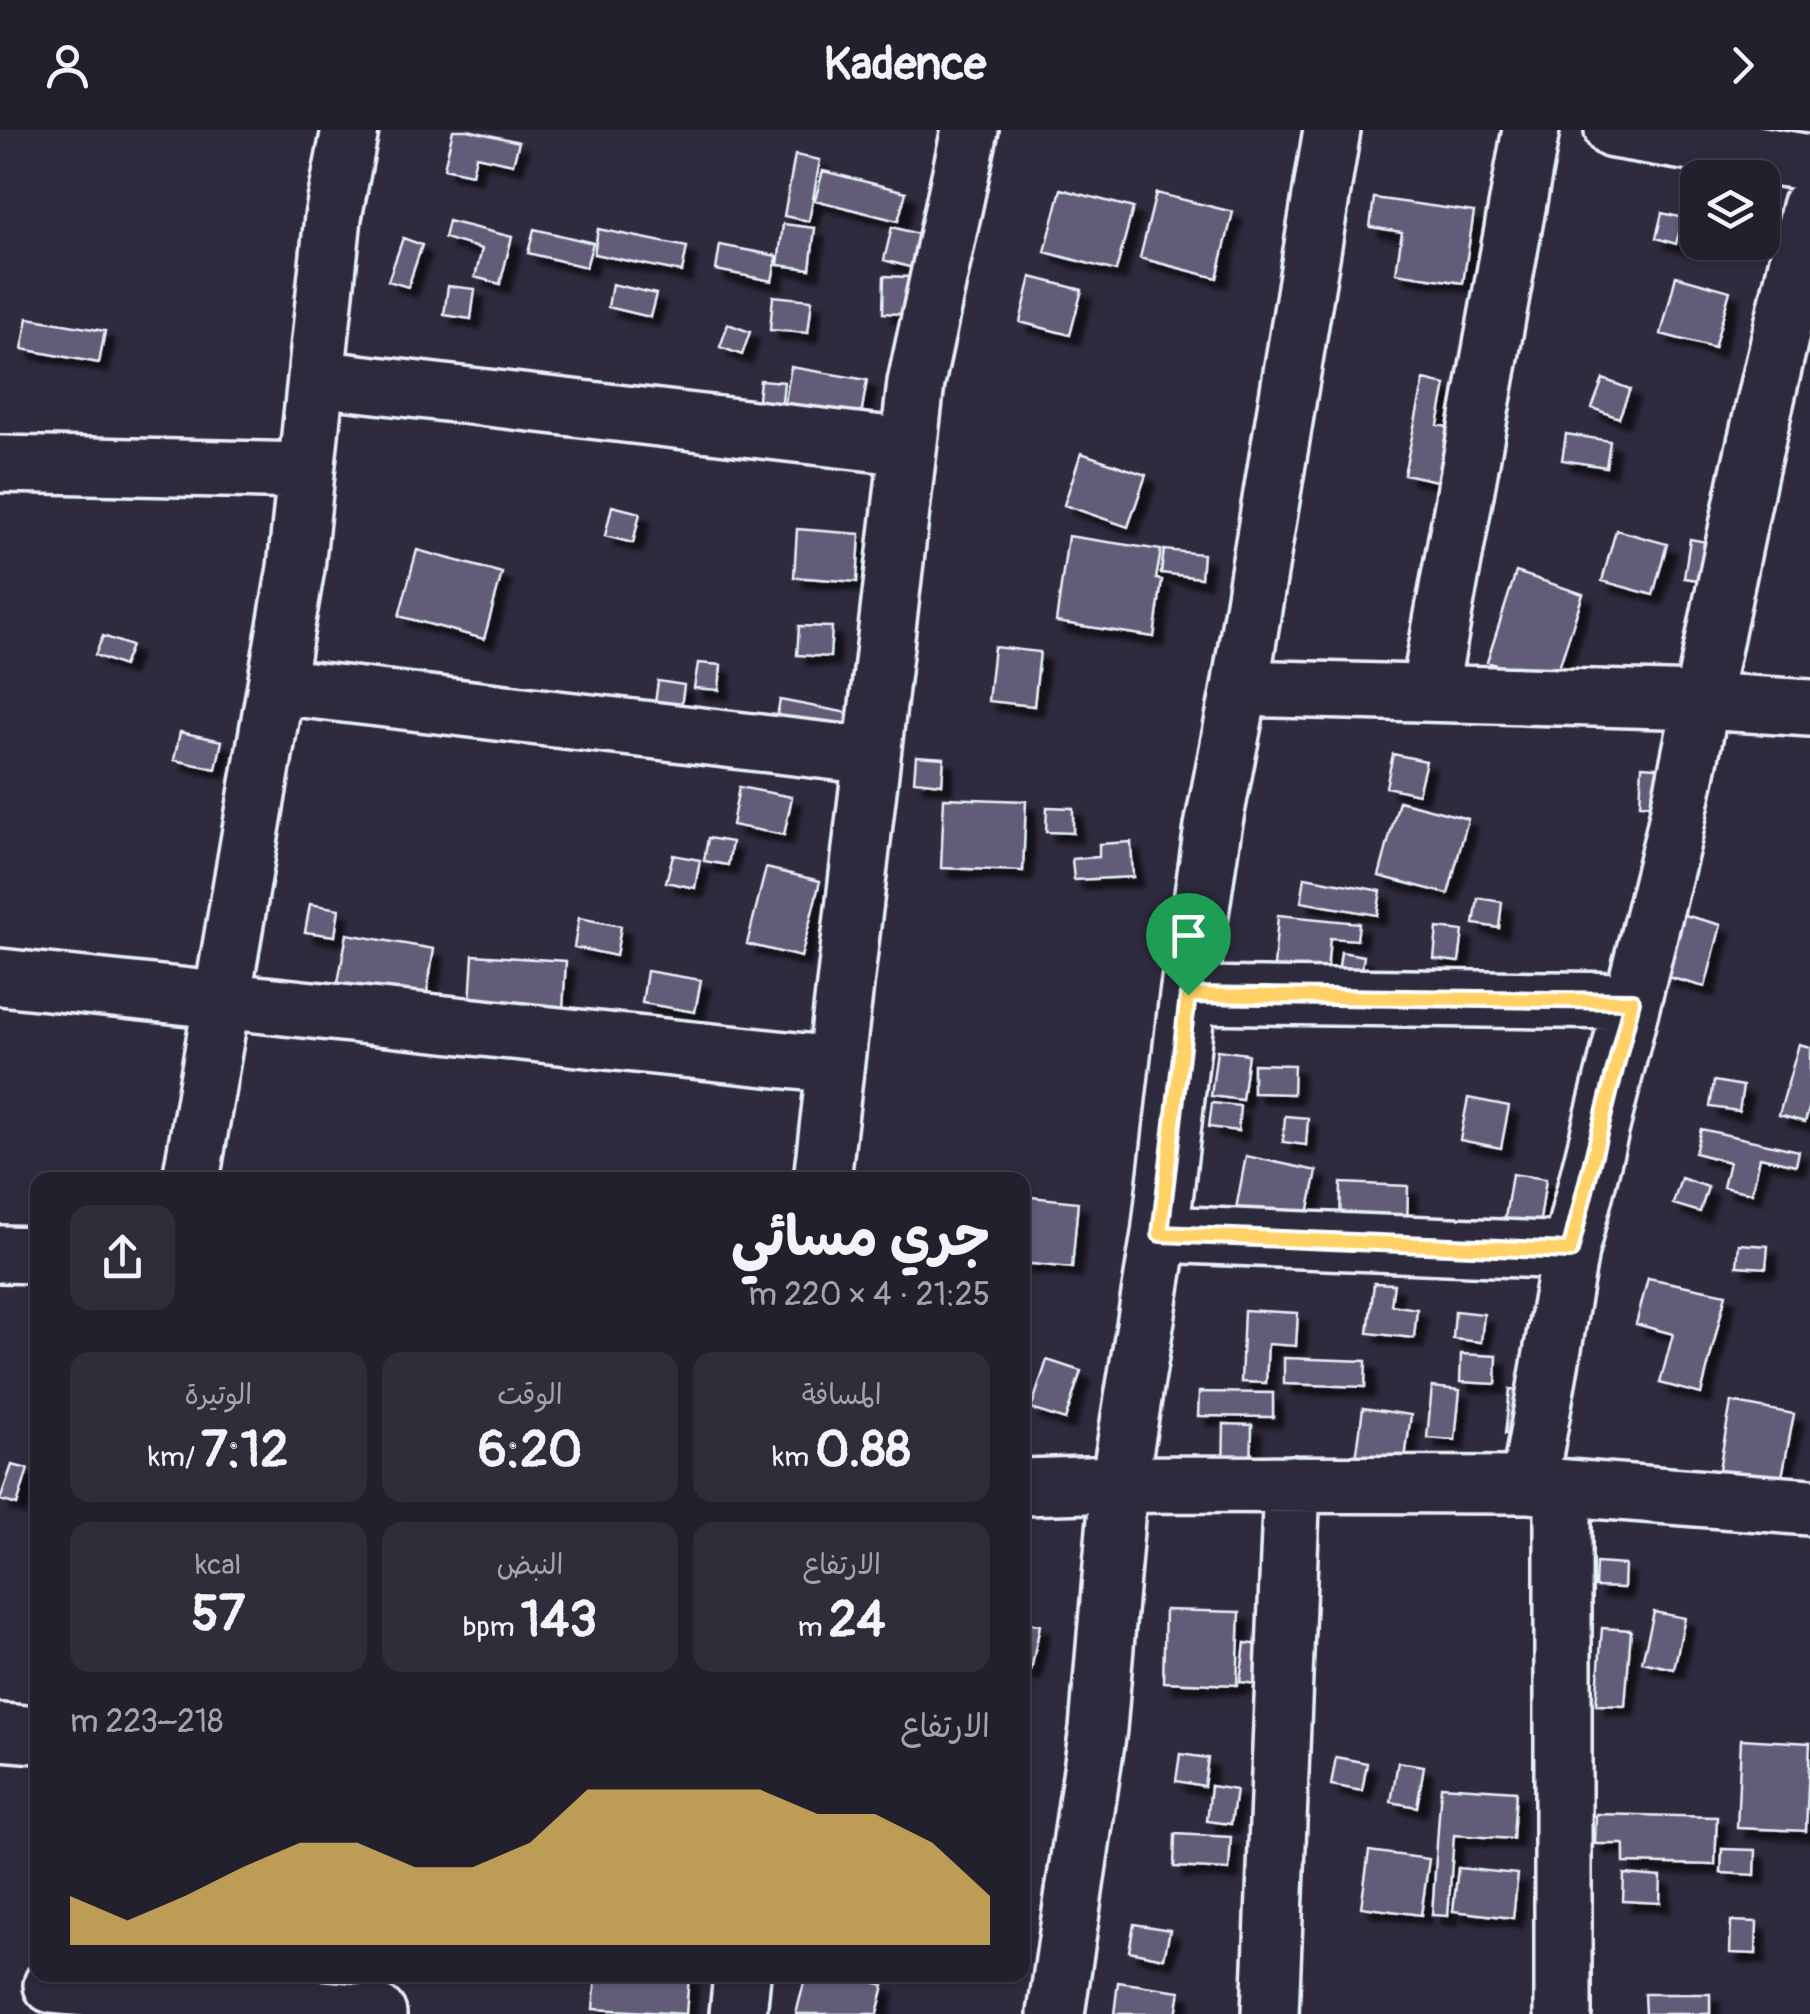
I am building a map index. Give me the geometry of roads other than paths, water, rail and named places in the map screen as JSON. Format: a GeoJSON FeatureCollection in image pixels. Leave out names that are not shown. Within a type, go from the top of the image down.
{"type":"FeatureCollection","features":[{"type":"Feature","properties":{"kind":"street"},"geometry":{"type":"LineString","coordinates":[[193,1172],[296,568],[333,217],[350,130]]}},
{"type":"Feature","properties":{"kind":"street"},"geometry":{"type":"LineString","coordinates":[[823,1172],[916,383],[970,130]]}},
{"type":"Feature","properties":{"kind":"street"},"geometry":{"type":"LineString","coordinates":[[1056,2014],[1098,1729],[1119,1484],[1160,1234],[1188,995],[1332,130]]}},
{"type":"Feature","properties":{"kind":"street"},"geometry":{"type":"LineString","coordinates":[[1429,694],[1531,130]]}},
{"type":"Feature","properties":{"kind":"street"},"geometry":{"type":"LineString","coordinates":[[1613,130],[1810,163]]}},
{"type":"Feature","properties":{"kind":"street"},"geometry":{"type":"LineString","coordinates":[[1563,2014],[1546,1486],[1570,1251],[1674,834],[1749,473],[1810,207]]}},
{"type":"Feature","properties":{"kind":"street"},"geometry":{"type":"LineString","coordinates":[[316,378],[908,448]]}},
{"type":"Feature","properties":{"kind":"street"},"geometry":{"type":"LineString","coordinates":[[0,464],[306,471]]}},
{"type":"Feature","properties":{"kind":"street"},"geometry":{"type":"LineString","coordinates":[[276,686],[871,756]]}},
{"type":"Feature","properties":{"kind":"street"},"geometry":{"type":"LineString","coordinates":[[1240,688],[1702,701],[1810,708]]}},
{"type":"Feature","properties":{"kind":"street"},"geometry":{"type":"LineString","coordinates":[[0,978],[834,1065]]}},
{"type":"Feature","properties":{"kind":"street"},"geometry":{"type":"LineString","coordinates":[[1188,995],[1632,1001]]}},
{"type":"Feature","properties":{"kind":"street"},"geometry":{"type":"LineString","coordinates":[[1160,1234],[1570,1251]]}},
{"type":"Feature","properties":{"kind":"street"},"geometry":{"type":"LineString","coordinates":[[0,1254],[30,1254]]}},
{"type":"Feature","properties":{"kind":"street"},"geometry":{"type":"LineString","coordinates":[[1270,2014],[1292,1484]]}},
{"type":"Feature","properties":{"kind":"street"},"geometry":{"type":"LineString","coordinates":[[1030,1487],[1546,1486],[1810,1507]]}},
{"type":"Feature","properties":{"kind":"street"},"geometry":{"type":"LineString","coordinates":[[0,1732],[30,1734]]}},
{"type":"Feature","properties":{"kind":"street"},"geometry":{"type":"LineString","coordinates":[[738,2014],[741,1982]]}},
{"type":"Feature","properties":{"kind":"street"},"geometry":{"type":"LineString","coordinates":[[52,1992],[378,2014]]}}]}
